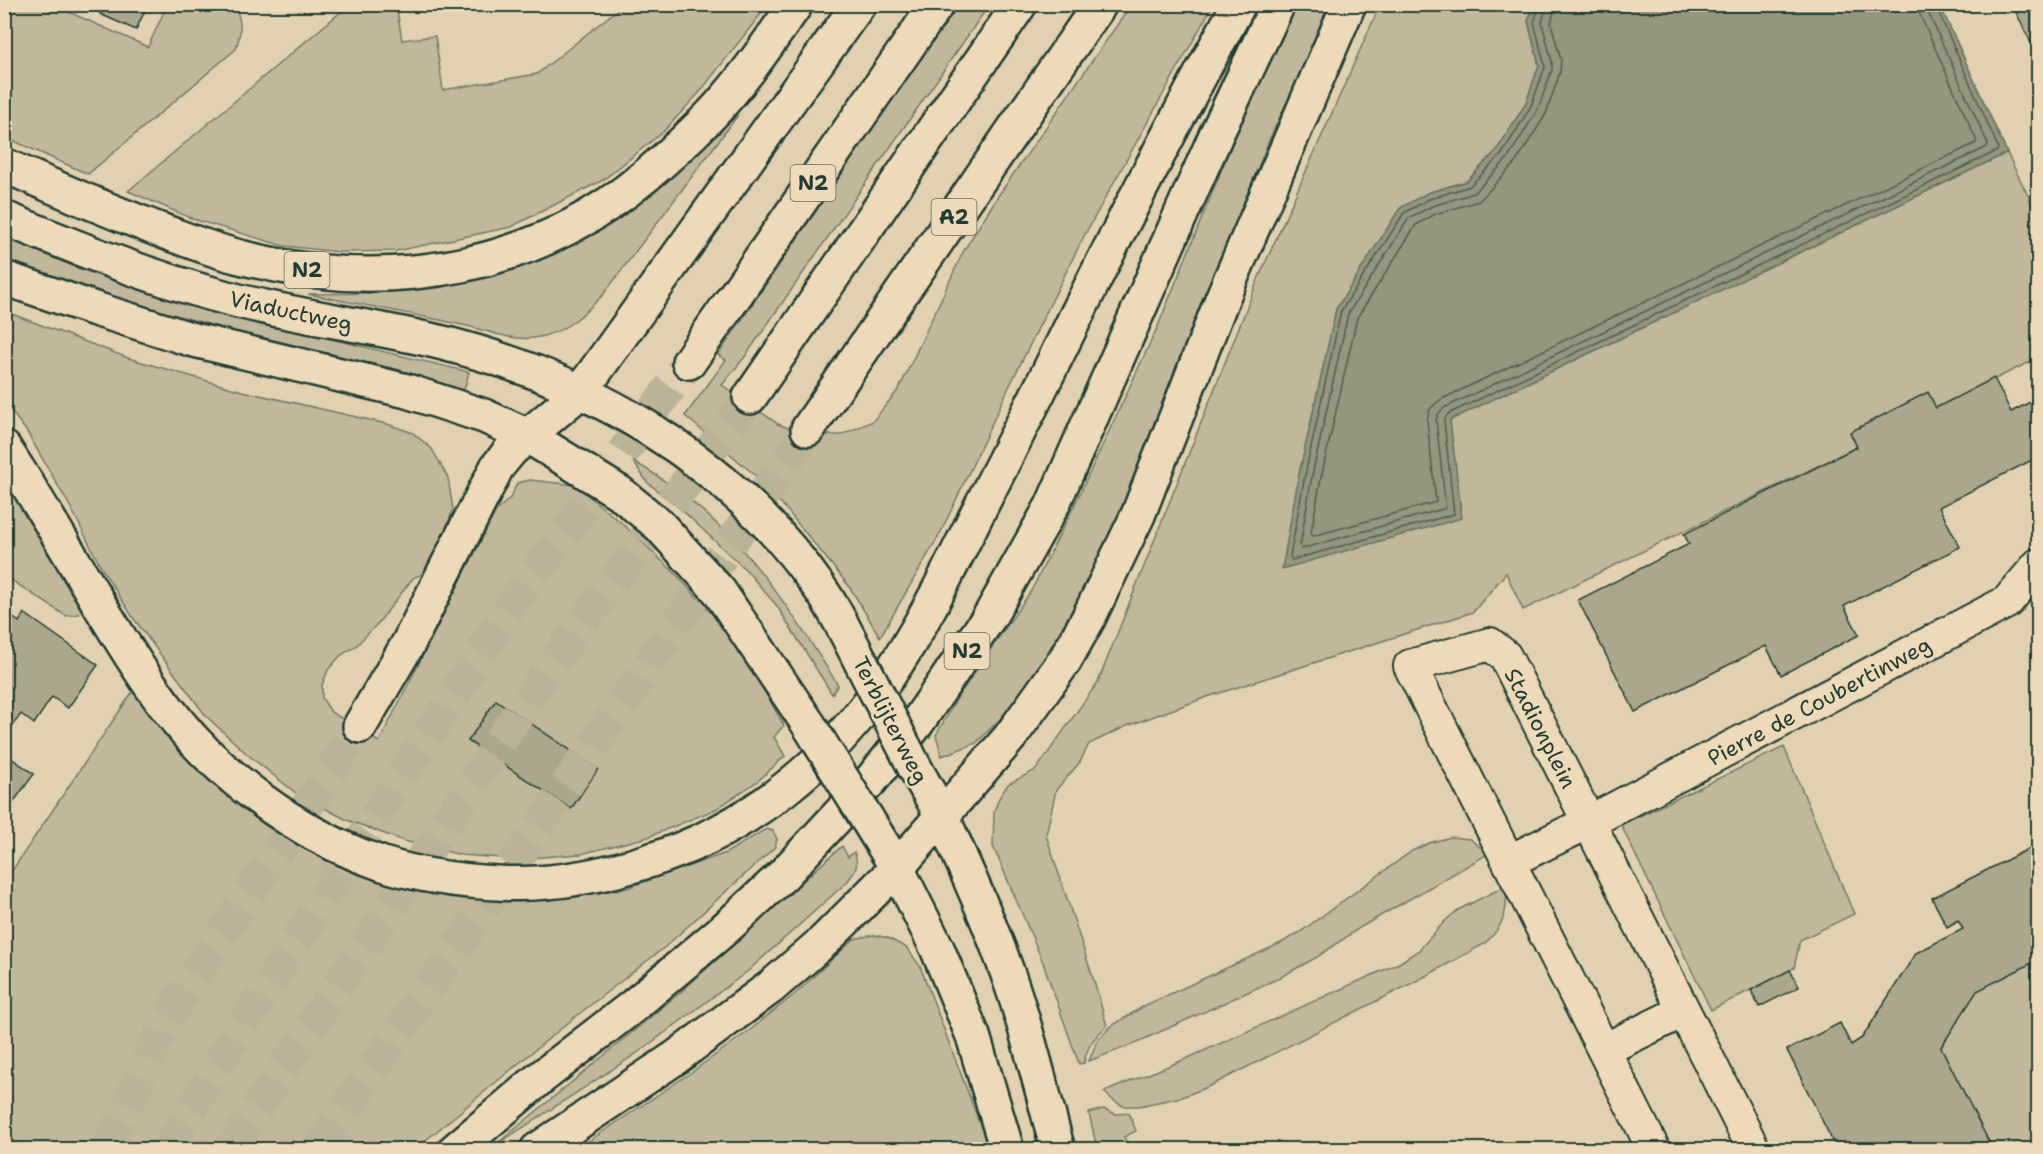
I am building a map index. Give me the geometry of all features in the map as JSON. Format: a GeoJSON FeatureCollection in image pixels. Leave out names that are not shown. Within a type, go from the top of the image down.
{"type":"FeatureCollection","features":[{"type":"Feature","properties":{"kind":"main road","name":"N2"},"geometry":{"type":"LineString","coordinates":[[4,165],[86,202],[241,258],[290,268],[339,274],[385,275],[431,271],[479,262],[528,247],[575,225],[613,201],[667,157],[711,115],[747,71],[796,4]]}},
{"type":"Feature","properties":{"kind":"main road"},"geometry":{"type":"LineString","coordinates":[[360,726],[408,644],[492,474],[511,450],[581,392],[859,4]]}},
{"type":"Feature","properties":{"kind":"main road","name":"N2"},"geometry":{"type":"LineString","coordinates":[[689,362],[937,4]]}},
{"type":"Feature","properties":{"kind":"main road"},"geometry":{"type":"LineString","coordinates":[[750,397],[1020,4]]}},
{"type":"Feature","properties":{"kind":"main road","name":"A2"},"geometry":{"type":"LineString","coordinates":[[808,429],[1100,4]]}},
{"type":"Feature","properties":{"kind":"main road","name":"N2"},"geometry":{"type":"LineString","coordinates":[[4,448],[38,499],[119,637],[159,696],[202,750],[258,797],[306,829],[345,849],[384,865],[426,875],[467,881],[512,884],[554,882],[592,877],[668,855],[704,840],[732,824],[761,807],[797,781],[832,747],[886,680],[943,581],[1105,257],[1239,4]]}},
{"type":"Feature","properties":{"kind":"main road","name":"N2"},"geometry":{"type":"LineString","coordinates":[[455,1149],[539,1079],[632,1007],[728,926],[783,875],[864,788],[917,723],[990,616],[1052,506],[1216,135],[1278,4]]}},
{"type":"Feature","properties":{"kind":"main road"},"geometry":{"type":"LineString","coordinates":[[537,1149],[675,1058],[771,987],[825,940],[897,868],[1010,737],[1065,660],[1113,571],[1138,515],[1226,288],[1349,4]]}},
{"type":"Feature","properties":{"kind":"main road","name":"Viaductweg"},"geometry":{"type":"LineString","coordinates":[[4,218],[61,242],[169,281],[228,299],[468,350],[528,369],[581,392]]}},
{"type":"Feature","properties":{"kind":"main road"},"geometry":{"type":"LineString","coordinates":[[4,278],[190,339],[417,394],[484,416],[528,435],[620,493],[659,525],[719,591],[809,725],[897,868],[937,948],[973,1036],[1007,1149]]}},
{"type":"Feature","properties":{"kind":"main road","name":"Terblijterweg"},"geometry":{"type":"LineString","coordinates":[[581,392],[655,431],[735,491],[762,516],[819,587],[942,816],[988,920],[1012,985],[1036,1063],[1058,1149]]}},
{"type":"Feature","properties":{"kind":"street","name":"Pierre de Coubertinweg"},"geometry":{"type":"LineString","coordinates":[[1510,861],[1589,822],[2007,602],[2038,565]]}},
{"type":"Feature","properties":{"kind":"street","name":"Stadionplein"},"geometry":{"type":"LineString","coordinates":[[1654,1149],[1410,666],[1490,644],[1505,656],[1754,1149]]}},
{"type":"Feature","properties":{"kind":"street"},"geometry":{"type":"LineString","coordinates":[[1604,1050],[1683,1011]]}},
{"type":"Feature","properties":{"kind":"shaded area"},"geometry":{"type":"Polygon","coordinates":[[[5,4],[53,5],[148,47],[167,5],[233,5],[240,21],[240,32],[236,49],[88,174],[5,137],[5,4]]]}},
{"type":"Feature","properties":{"kind":"shaded area"},"geometry":{"type":"Polygon","coordinates":[[[349,5],[396,5],[402,40],[435,36],[443,90],[537,74],[623,5],[768,5],[699,93],[664,131],[603,180],[511,227],[396,251],[340,252],[284,246],[193,219],[128,191],[349,5]]]}},
{"type":"Feature","properties":{"kind":"shaded area"},"geometry":{"type":"Polygon","coordinates":[[[956,5],[989,5],[744,358],[722,385],[778,424],[807,435],[841,435],[873,421],[899,389],[964,250],[998,196],[1131,5],[1213,5],[1084,236],[1009,387],[940,534],[880,637],[849,586],[786,509],[755,475],[685,416],[726,360],[718,355],[956,5]]]}},
{"type":"Feature","properties":{"kind":"shaded area"},"geometry":{"type":"Polygon","coordinates":[[[1296,5],[1333,5],[1269,140],[1125,502],[1078,600],[1041,664],[1003,716],[976,743],[942,756],[936,735],[959,695],[1031,591],[1076,502],[1158,326],[1243,117],[1296,5]]]}},
{"type":"Feature","properties":{"kind":"shaded area"},"geometry":{"type":"Polygon","coordinates":[[[1380,5],[1534,5],[1528,21],[1539,65],[1526,103],[1497,150],[1467,181],[1427,193],[1450,420],[2007,153],[2038,216],[2038,358],[1523,610],[1506,573],[1473,612],[1207,697],[1127,726],[1089,744],[1080,762],[1056,790],[1046,835],[1107,1026],[1092,1042],[1084,1063],[1079,1064],[1042,960],[993,846],[994,812],[1008,784],[1036,770],[1098,682],[1259,277],[1380,5]]]}},
{"type":"Feature","properties":{"kind":"shaded area"},"geometry":{"type":"Polygon","coordinates":[[[738,115],[603,295],[580,316],[555,332],[534,338],[515,338],[439,320],[308,294],[369,293],[421,288],[463,279],[647,192],[738,115]]]}},
{"type":"Feature","properties":{"kind":"shaded area"},"geometry":{"type":"Polygon","coordinates":[[[4,237],[77,268],[218,312],[469,372],[464,390],[396,369],[261,339],[38,273],[5,260],[4,237]]]}},
{"type":"Feature","properties":{"kind":"shaded area"},"geometry":{"type":"Polygon","coordinates":[[[4,311],[128,358],[242,391],[387,424],[413,433],[432,449],[448,478],[453,510],[429,571],[413,578],[379,622],[356,646],[340,656],[328,670],[322,685],[322,698],[331,712],[379,742],[496,511],[511,497],[517,483],[530,480],[575,485],[624,525],[676,574],[719,622],[742,653],[784,725],[774,737],[785,756],[758,781],[716,809],[648,837],[581,854],[516,859],[461,855],[404,841],[347,820],[296,793],[247,754],[206,716],[134,619],[102,569],[71,508],[27,432],[5,403],[4,311]]]}},
{"type":"Feature","properties":{"kind":"shaded area"},"geometry":{"type":"Polygon","coordinates":[[[633,461],[668,483],[698,507],[726,532],[750,559],[795,619],[838,685],[832,694],[777,606],[747,571],[684,512],[647,482],[633,461]]]}},
{"type":"Feature","properties":{"kind":"shaded area"},"geometry":{"type":"Polygon","coordinates":[[[4,471],[84,613],[66,616],[5,576],[4,471]]]}},
{"type":"Feature","properties":{"kind":"shaded area"},"geometry":{"type":"Polygon","coordinates":[[[139,682],[170,729],[448,895],[496,900],[566,898],[627,888],[726,853],[766,829],[773,831],[777,839],[775,847],[665,947],[575,1017],[415,1149],[5,1150],[5,881],[139,682]]]}},
{"type":"Feature","properties":{"kind":"shaded area"},"geometry":{"type":"Polygon","coordinates":[[[1784,747],[1854,914],[1800,940],[1794,968],[1711,1010],[1621,825],[1784,747]]]}},
{"type":"Feature","properties":{"kind":"shaded area"},"geometry":{"type":"Polygon","coordinates":[[[1451,837],[1470,839],[1488,854],[1361,927],[1317,957],[1279,978],[1131,1045],[1089,1061],[1097,1041],[1110,1027],[1144,1006],[1281,943],[1300,932],[1412,851],[1451,837]]]}},
{"type":"Feature","properties":{"kind":"shaded area"},"geometry":{"type":"Polygon","coordinates":[[[2038,844],[2038,1149],[1837,1149],[1851,1045],[1862,1038],[1916,953],[1963,929],[1958,921],[1947,927],[1932,898],[2038,844]]]}},
{"type":"Feature","properties":{"kind":"shaded area"},"geometry":{"type":"Polygon","coordinates":[[[842,846],[848,857],[854,852],[857,861],[847,882],[748,971],[636,1054],[493,1147],[682,991],[842,846]]]}},
{"type":"Feature","properties":{"kind":"shaded area"},"geometry":{"type":"Polygon","coordinates":[[[1505,886],[1505,911],[1496,932],[1484,944],[1424,977],[1210,1086],[1182,1097],[1139,1106],[1123,1106],[1104,1092],[1188,1058],[1399,963],[1419,950],[1458,910],[1505,886]]]}},
{"type":"Feature","properties":{"kind":"shaded area"},"geometry":{"type":"Polygon","coordinates":[[[874,935],[888,938],[907,948],[920,966],[988,1149],[577,1149],[750,1030],[795,994],[854,939],[874,935]]]}},
{"type":"Feature","properties":{"kind":"shaded area"},"geometry":{"type":"Polygon","coordinates":[[[1103,1109],[1116,1114],[1129,1113],[1136,1131],[1124,1137],[1130,1149],[1097,1149],[1089,1113],[1103,1109]]]}},
{"type":"Feature","properties":{"kind":"water"},"geometry":{"type":"Polygon","coordinates":[[[1534,5],[1940,5],[2007,153],[1450,420],[1462,518],[1282,569],[1299,474],[1336,309],[1400,208],[1427,193],[1467,181],[1497,150],[1526,103],[1539,65],[1528,21],[1534,5]]]}},
{"type":"Feature","properties":{"kind":"building"},"geometry":{"type":"Polygon","coordinates":[[[80,4],[148,4],[136,30],[100,14],[101,11],[80,4]]]}},
{"type":"Feature","properties":{"kind":"building"},"geometry":{"type":"Polygon","coordinates":[[[2012,4],[2038,4],[2038,57],[2012,4]]]}},
{"type":"Feature","properties":{"kind":"building"},"geometry":{"type":"Polygon","coordinates":[[[1994,378],[2011,412],[2038,398],[2038,457],[1939,507],[1960,547],[1844,606],[1859,635],[1781,675],[1766,646],[1635,712],[1578,600],[1689,544],[1684,534],[1857,447],[1850,432],[1928,392],[1936,408],[1994,378]]]}},
{"type":"Feature","properties":{"kind":"building"},"geometry":{"type":"Polygon","coordinates":[[[4,611],[19,622],[24,613],[98,665],[68,708],[52,697],[34,724],[21,714],[4,737],[4,611]]]}},
{"type":"Feature","properties":{"kind":"building"},"geometry":{"type":"Polygon","coordinates":[[[496,700],[598,769],[571,809],[468,741],[496,700]]]}},
{"type":"Feature","properties":{"kind":"building"},"geometry":{"type":"Polygon","coordinates":[[[4,753],[34,774],[4,815],[4,753]]]}},
{"type":"Feature","properties":{"kind":"building"},"geometry":{"type":"Polygon","coordinates":[[[2038,844],[2038,960],[1977,991],[1941,1047],[1993,1150],[1837,1150],[1787,1050],[1840,1023],[1851,1045],[1862,1038],[1916,953],[1963,929],[1958,920],[1947,927],[1932,898],[2038,844]]]}},
{"type":"Feature","properties":{"kind":"building"},"geometry":{"type":"Polygon","coordinates":[[[1790,970],[1799,987],[1759,1007],[1751,990],[1790,970]]]}},
{"type":"Feature","properties":{"kind":"tunnel"},"geometry":{"type":"LineString","coordinates":[[167,1150],[226,1051],[510,607],[689,362]]}},
{"type":"Feature","properties":{"kind":"tunnel"},"geometry":{"type":"LineString","coordinates":[[229,1150],[548,669],[750,397]]}},
{"type":"Feature","properties":{"kind":"tunnel"},"geometry":{"type":"LineString","coordinates":[[317,1150],[808,429]]}},
{"type":"Feature","properties":{"kind":"tunnel"},"geometry":{"type":"LineString","coordinates":[[107,1150],[165,1021],[360,726]]}}]}
